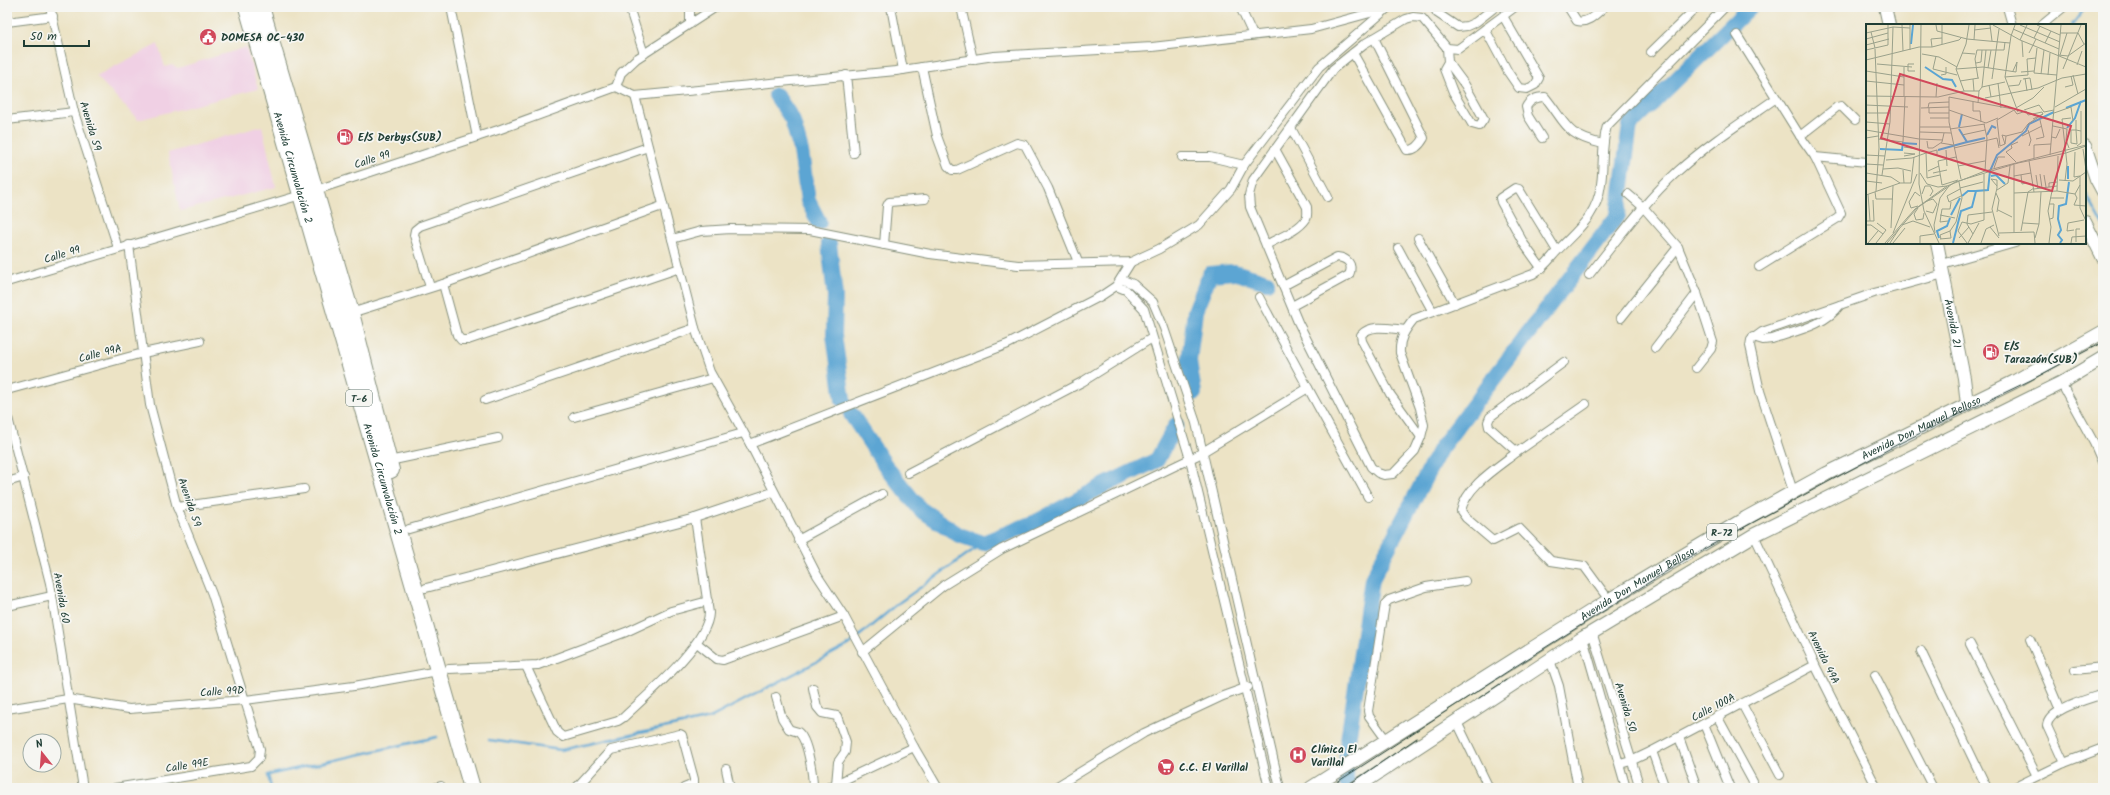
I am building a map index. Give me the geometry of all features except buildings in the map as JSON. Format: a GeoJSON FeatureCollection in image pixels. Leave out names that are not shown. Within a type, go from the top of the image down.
{"type":"FeatureCollection","features":[{"type":"Feature","properties":{"kind":"highway","name":"Avenida Circunvalación 2"},"geometry":{"type":"LineString","coordinates":[[248,7],[308,193],[351,313],[389,461],[426,588],[472,788]]}},
{"type":"Feature","properties":{"kind":"highway","name":"Avenida Circunvalación 2"},"geometry":{"type":"LineString","coordinates":[[261,7],[308,193],[444,670],[484,788]]}},
{"type":"Feature","properties":{"kind":"main road","name":"Avenida Don Manuel Belloso"},"geometry":{"type":"LineString","coordinates":[[1311,788],[1353,763],[1609,600],[1793,491],[2014,382],[2103,332]]}},
{"type":"Feature","properties":{"kind":"main road","name":"Avenida Don Manuel Belloso"},"geometry":{"type":"LineString","coordinates":[[1359,786],[1588,635],[1754,535],[2061,383],[2103,358]]}},
{"type":"Feature","properties":{"kind":"street","name":"Avenida 59"},"geometry":{"type":"LineString","coordinates":[[50,7],[74,112],[118,248]]}},
{"type":"Feature","properties":{"kind":"street"},"geometry":{"type":"LineString","coordinates":[[451,7],[476,137]]}},
{"type":"Feature","properties":{"kind":"street"},"geometry":{"type":"LineString","coordinates":[[629,7],[644,54]]}},
{"type":"Feature","properties":{"kind":"street"},"geometry":{"type":"LineString","coordinates":[[690,7],[690,24]]}},
{"type":"Feature","properties":{"kind":"street"},"geometry":{"type":"LineString","coordinates":[[716,7],[644,54],[620,73],[616,87],[635,96],[903,70],[994,56],[1152,47],[1311,29],[1388,8]]}},
{"type":"Feature","properties":{"kind":"street"},"geometry":{"type":"LineString","coordinates":[[891,7],[903,70]]}},
{"type":"Feature","properties":{"kind":"street"},"geometry":{"type":"LineString","coordinates":[[961,7],[973,60]]}},
{"type":"Feature","properties":{"kind":"street"},"geometry":{"type":"LineString","coordinates":[[1240,7],[1253,35]]}},
{"type":"Feature","properties":{"kind":"street"},"geometry":{"type":"LineString","coordinates":[[1426,23],[1435,10],[1458,27],[1467,26],[1476,22],[1494,7]]}},
{"type":"Feature","properties":{"kind":"street"},"geometry":{"type":"LineString","coordinates":[[1447,48],[1458,49],[1515,7]]}},
{"type":"Feature","properties":{"kind":"street"},"geometry":{"type":"LineString","coordinates":[[1568,7],[1577,21],[1581,22],[1586,21],[1604,7]]}},
{"type":"Feature","properties":{"kind":"street"},"geometry":{"type":"LineString","coordinates":[[1651,52],[1697,7]]}},
{"type":"Feature","properties":{"kind":"street"},"geometry":{"type":"LineString","coordinates":[[1448,62],[1444,69],[1453,92],[1472,124],[1479,126],[1483,124],[1484,119],[1465,85],[1448,62],[1447,48],[1422,18],[1413,16],[1374,38],[1333,69],[1253,180],[1249,195],[1250,208],[1298,322],[1371,467],[1378,473],[1384,475],[1393,474],[1415,451],[1424,425],[1420,408],[1400,353],[1400,345],[1406,330],[1414,319],[1533,274],[1542,269],[1557,251],[1577,233],[1595,208],[1601,184],[1602,144],[1607,126],[1725,7]]}},
{"type":"Feature","properties":{"kind":"street"},"geometry":{"type":"LineString","coordinates":[[1884,7],[1888,24]]}},
{"type":"Feature","properties":{"kind":"street"},"geometry":{"type":"LineString","coordinates":[[2008,7],[2012,24]]}},
{"type":"Feature","properties":{"kind":"street"},"geometry":{"type":"LineString","coordinates":[[2043,24],[2064,7]]}},
{"type":"Feature","properties":{"kind":"street"},"geometry":{"type":"LineString","coordinates":[[672,239],[701,231],[731,229],[810,230],[930,254],[1018,265],[1078,262],[1131,262],[1199,225],[1231,189],[1244,165],[1279,117],[1319,67],[1388,8]]}},
{"type":"Feature","properties":{"kind":"street"},"geometry":{"type":"LineString","coordinates":[[7,22],[53,16]]}},
{"type":"Feature","properties":{"kind":"street"},"geometry":{"type":"LineString","coordinates":[[1485,29],[1508,72],[1520,88],[1527,89],[1535,84],[1539,78],[1503,16]]}},
{"type":"Feature","properties":{"kind":"street"},"geometry":{"type":"LineString","coordinates":[[1737,35],[1776,99],[1815,157],[1838,205],[1840,213],[1838,218],[1760,267]]}},
{"type":"Feature","properties":{"kind":"street"},"geometry":{"type":"LineString","coordinates":[[1353,53],[1407,150],[1411,150],[1420,145],[1424,138],[1374,38]]}},
{"type":"Feature","properties":{"kind":"street"},"geometry":{"type":"LineString","coordinates":[[922,67],[937,136],[948,166],[952,170],[957,170],[1017,143],[1025,145],[1048,188],[1078,262]]}},
{"type":"Feature","properties":{"kind":"street"},"geometry":{"type":"LineString","coordinates":[[846,75],[854,152]]}},
{"type":"Feature","properties":{"kind":"street","name":"Calle 99"},"geometry":{"type":"LineString","coordinates":[[7,282],[308,193],[476,137],[616,87]]}},
{"type":"Feature","properties":{"kind":"street"},"geometry":{"type":"LineString","coordinates":[[635,96],[662,206],[695,328],[713,378],[750,444],[773,492],[817,575],[844,616],[862,652],[938,788]]}},
{"type":"Feature","properties":{"kind":"street"},"geometry":{"type":"LineString","coordinates":[[1542,138],[1528,116],[1526,107],[1528,102],[1537,97],[1545,97],[1570,132],[1584,140],[1602,144]]}},
{"type":"Feature","properties":{"kind":"street"},"geometry":{"type":"LineString","coordinates":[[1589,275],[1643,207],[1677,171],[1720,136],[1776,99]]}},
{"type":"Feature","properties":{"kind":"street"},"geometry":{"type":"LineString","coordinates":[[1800,136],[1837,107],[1841,106],[1855,120]]}},
{"type":"Feature","properties":{"kind":"street"},"geometry":{"type":"LineString","coordinates":[[7,120],[74,112]]}},
{"type":"Feature","properties":{"kind":"street"},"geometry":{"type":"LineString","coordinates":[[1291,128],[1328,197]]}},
{"type":"Feature","properties":{"kind":"street"},"geometry":{"type":"LineString","coordinates":[[430,287],[414,235],[415,230],[420,226],[648,147]]}},
{"type":"Feature","properties":{"kind":"street"},"geometry":{"type":"LineString","coordinates":[[1266,245],[1298,226],[1306,218],[1307,212],[1307,206],[1275,149]]}},
{"type":"Feature","properties":{"kind":"street"},"geometry":{"type":"LineString","coordinates":[[2086,149],[2096,179],[2103,192]]}},
{"type":"Feature","properties":{"kind":"street"},"geometry":{"type":"LineString","coordinates":[[1182,156],[1210,157],[1244,165]]}},
{"type":"Feature","properties":{"kind":"street"},"geometry":{"type":"LineString","coordinates":[[1815,157],[1866,162]]}},
{"type":"Feature","properties":{"kind":"street"},"geometry":{"type":"LineString","coordinates":[[1542,269],[1524,244],[1500,198],[1515,188],[1519,189],[1557,251]]}},
{"type":"Feature","properties":{"kind":"street"},"geometry":{"type":"LineString","coordinates":[[1628,194],[1643,207],[1678,247],[1697,293],[1713,342],[1711,349],[1696,368]]}},
{"type":"Feature","properties":{"kind":"street"},"geometry":{"type":"LineString","coordinates":[[884,245],[886,206],[889,202],[925,199]]}},
{"type":"Feature","properties":{"kind":"street"},"geometry":{"type":"LineString","coordinates":[[351,313],[430,287],[444,284],[662,206]]}},
{"type":"Feature","properties":{"kind":"street"},"geometry":{"type":"LineString","coordinates":[[2086,224],[2103,258]]}},
{"type":"Feature","properties":{"kind":"street"},"geometry":{"type":"LineString","coordinates":[[1418,238],[1455,304]]}},
{"type":"Feature","properties":{"kind":"street","name":"Avenida 21"},"geometry":{"type":"LineString","coordinates":[[1937,244],[1964,378],[1967,404]]}},
{"type":"Feature","properties":{"kind":"street"},"geometry":{"type":"LineString","coordinates":[[1793,491],[1760,391],[1750,346],[1753,337],[1762,332],[1874,294],[2012,244]]}},
{"type":"Feature","properties":{"kind":"street","name":"Avenida 59"},"geometry":{"type":"LineString","coordinates":[[129,245],[150,405],[178,507],[212,594],[245,700],[260,749],[259,758]]}},
{"type":"Feature","properties":{"kind":"street"},"geometry":{"type":"LineString","coordinates":[[1621,318],[1678,247]]}},
{"type":"Feature","properties":{"kind":"street"},"geometry":{"type":"LineString","coordinates":[[1398,248],[1433,312]]}},
{"type":"Feature","properties":{"kind":"street"},"geometry":{"type":"LineString","coordinates":[[1283,286],[1337,257],[1344,258],[1350,264],[1351,270],[1349,275],[1292,306]]}},
{"type":"Feature","properties":{"kind":"street"},"geometry":{"type":"LineString","coordinates":[[750,444],[1008,344],[1100,296],[1116,286],[1131,262]]}},
{"type":"Feature","properties":{"kind":"street"},"geometry":{"type":"LineString","coordinates":[[444,284],[457,335],[461,340],[468,340],[680,268]]}},
{"type":"Feature","properties":{"kind":"street"},"geometry":{"type":"LineString","coordinates":[[1121,279],[1134,284],[1153,302],[1178,367],[1203,451],[1255,684],[1280,788]]}},
{"type":"Feature","properties":{"kind":"street"},"geometry":{"type":"LineString","coordinates":[[1116,286],[1126,290],[1144,309],[1190,459],[1269,788]]}},
{"type":"Feature","properties":{"kind":"street"},"geometry":{"type":"LineString","coordinates":[[1656,348],[1697,293]]}},
{"type":"Feature","properties":{"kind":"street"},"geometry":{"type":"LineString","coordinates":[[1259,297],[1368,497]]}},
{"type":"Feature","properties":{"kind":"street"},"geometry":{"type":"LineString","coordinates":[[1406,330],[1377,327],[1364,331],[1361,335],[1362,340],[1390,394],[1421,437]]}},
{"type":"Feature","properties":{"kind":"street"},"geometry":{"type":"LineString","coordinates":[[485,400],[695,328]]}},
{"type":"Feature","properties":{"kind":"street"},"geometry":{"type":"LineString","coordinates":[[908,473],[1082,382],[1152,338]]}},
{"type":"Feature","properties":{"kind":"street","name":"Calle 99A"},"geometry":{"type":"LineString","coordinates":[[7,390],[143,353],[200,341]]}},
{"type":"Feature","properties":{"kind":"street"},"geometry":{"type":"LineString","coordinates":[[1517,452],[1489,427],[1488,422],[1490,417],[1564,362]]}},
{"type":"Feature","properties":{"kind":"street"},"geometry":{"type":"LineString","coordinates":[[574,417],[713,378]]}},
{"type":"Feature","properties":{"kind":"street"},"geometry":{"type":"LineString","coordinates":[[2061,383],[2094,443],[2103,464]]}},
{"type":"Feature","properties":{"kind":"street"},"geometry":{"type":"LineString","coordinates":[[862,652],[944,586],[1002,549],[1190,459],[1308,388]]}},
{"type":"Feature","properties":{"kind":"street"},"geometry":{"type":"LineString","coordinates":[[1586,404],[1517,452],[1477,485],[1463,500],[1461,511],[1466,518],[1493,541],[1519,528],[1551,561],[1584,566],[1609,600]]}},
{"type":"Feature","properties":{"kind":"street","name":"Avenida 60"},"geometry":{"type":"LineString","coordinates":[[7,414],[24,477],[52,596],[83,788]]}},
{"type":"Feature","properties":{"kind":"street"},"geometry":{"type":"LineString","coordinates":[[409,529],[743,433]]}},
{"type":"Feature","properties":{"kind":"street"},"geometry":{"type":"LineString","coordinates":[[389,461],[498,438]]}},
{"type":"Feature","properties":{"kind":"street"},"geometry":{"type":"LineString","coordinates":[[7,482],[24,477]]}},
{"type":"Feature","properties":{"kind":"street"},"geometry":{"type":"LineString","coordinates":[[178,507],[304,489]]}},
{"type":"Feature","properties":{"kind":"street"},"geometry":{"type":"LineString","coordinates":[[426,588],[695,518],[773,492]]}},
{"type":"Feature","properties":{"kind":"street"},"geometry":{"type":"LineString","coordinates":[[798,540],[882,494]]}},
{"type":"Feature","properties":{"kind":"street"},"geometry":{"type":"LineString","coordinates":[[526,666],[557,732],[563,737],[618,721],[624,717],[666,677],[697,643],[709,622],[708,601],[695,518]]}},
{"type":"Feature","properties":{"kind":"street","name":"Avenida 49A"},"geometry":{"type":"LineString","coordinates":[[1754,535],[1815,666],[1877,788]]}},
{"type":"Feature","properties":{"kind":"street"},"geometry":{"type":"LineString","coordinates":[[1387,741],[1369,716],[1368,711],[1384,604],[1389,600],[1426,587],[1465,581]]}},
{"type":"Feature","properties":{"kind":"street"},"geometry":{"type":"LineString","coordinates":[[7,606],[52,596]]}},
{"type":"Feature","properties":{"kind":"street","name":"Calle 99D"},"geometry":{"type":"LineString","coordinates":[[7,709],[68,699],[129,709],[245,700],[354,686],[444,670],[526,666],[538,664],[626,632],[671,611],[708,601]]}},
{"type":"Feature","properties":{"kind":"street"},"geometry":{"type":"LineString","coordinates":[[697,643],[717,659],[723,660],[844,616]]}},
{"type":"Feature","properties":{"kind":"street","name":"Avenida 50"},"geometry":{"type":"LineString","coordinates":[[1588,635],[1640,788]]}},
{"type":"Feature","properties":{"kind":"street","name":"Avenida 50"},"geometry":{"type":"LineString","coordinates":[[1588,635],[1626,788]]}},
{"type":"Feature","properties":{"kind":"street"},"geometry":{"type":"LineString","coordinates":[[2030,639],[2060,710]]}},
{"type":"Feature","properties":{"kind":"street"},"geometry":{"type":"LineString","coordinates":[[1970,644],[2037,776]]}},
{"type":"Feature","properties":{"kind":"street"},"geometry":{"type":"LineString","coordinates":[[1920,651],[1987,788]]}},
{"type":"Feature","properties":{"kind":"street"},"geometry":{"type":"LineString","coordinates":[[1550,660],[1559,686],[1578,788]]}},
{"type":"Feature","properties":{"kind":"street","name":"Calle 100A"},"geometry":{"type":"LineString","coordinates":[[1620,764],[1631,761],[1652,751],[1815,666]]}},
{"type":"Feature","properties":{"kind":"street"},"geometry":{"type":"LineString","coordinates":[[2075,670],[2103,667]]}},
{"type":"Feature","properties":{"kind":"street"},"geometry":{"type":"LineString","coordinates":[[1875,675],[1932,788]]}},
{"type":"Feature","properties":{"kind":"street"},"geometry":{"type":"LineString","coordinates":[[1054,788],[1144,733],[1223,696],[1255,684]]}},
{"type":"Feature","properties":{"kind":"street"},"geometry":{"type":"LineString","coordinates":[[813,688],[817,707],[822,713],[837,716],[846,742],[845,752],[838,762],[836,784]]}},
{"type":"Feature","properties":{"kind":"street"},"geometry":{"type":"LineString","coordinates":[[2064,763],[2047,726],[2048,720],[2060,710],[2103,694]]}},
{"type":"Feature","properties":{"kind":"street"},"geometry":{"type":"LineString","coordinates":[[776,697],[782,718],[788,729],[797,732],[803,738],[813,780],[813,788]]}},
{"type":"Feature","properties":{"kind":"street"},"geometry":{"type":"LineString","coordinates":[[1742,704],[1780,775]]}},
{"type":"Feature","properties":{"kind":"street"},"geometry":{"type":"LineString","coordinates":[[1717,716],[1752,782]]}},
{"type":"Feature","properties":{"kind":"street"},"geometry":{"type":"LineString","coordinates":[[1457,722],[1489,788]]}},
{"type":"Feature","properties":{"kind":"street"},"geometry":{"type":"LineString","coordinates":[[1704,724],[1730,788]]}},
{"type":"Feature","properties":{"kind":"street"},"geometry":{"type":"LineString","coordinates":[[576,788],[611,750],[680,734],[682,735],[694,779],[694,784],[684,788]]}},
{"type":"Feature","properties":{"kind":"street"},"geometry":{"type":"LineString","coordinates":[[1679,737],[1697,788]]}},
{"type":"Feature","properties":{"kind":"street"},"geometry":{"type":"LineString","coordinates":[[827,788],[914,747]]}},
{"type":"Feature","properties":{"kind":"street"},"geometry":{"type":"LineString","coordinates":[[2013,788],[2064,763],[2103,748]]}},
{"type":"Feature","properties":{"kind":"street"},"geometry":{"type":"LineString","coordinates":[[1652,751],[1665,788]]}},
{"type":"Feature","properties":{"kind":"street","name":"Calle 99E"},"geometry":{"type":"LineString","coordinates":[[115,788],[251,766],[259,758]]}},
{"type":"Feature","properties":{"kind":"street"},"geometry":{"type":"LineString","coordinates":[[726,769],[730,788]]}},
{"type":"Feature","properties":{"kind":"shaded area"},"geometry":{"type":"Polygon","coordinates":[[[158,44],[165,67],[172,65],[178,68],[246,47],[258,89],[138,120],[96,76],[158,44]]]}},
{"type":"Feature","properties":{"kind":"shaded area"},"geometry":{"type":"Polygon","coordinates":[[[262,126],[276,187],[180,211],[168,153],[262,126]]]}},
{"type":"Feature","properties":{"kind":"waterway"},"geometry":{"type":"LineString","coordinates":[[1353,788],[1346,781],[1347,747],[1372,579],[1440,449],[1618,215],[1630,125],[1750,7]]}},
{"type":"Feature","properties":{"kind":"waterway"},"geometry":{"type":"LineString","coordinates":[[2073,24],[2086,7]]}},
{"type":"Feature","properties":{"kind":"waterway"},"geometry":{"type":"LineString","coordinates":[[776,95],[792,119],[801,151],[808,201],[819,222]]}},
{"type":"Feature","properties":{"kind":"waterway"},"geometry":{"type":"LineString","coordinates":[[2086,194],[2103,225]]}},
{"type":"Feature","properties":{"kind":"waterway"},"geometry":{"type":"LineString","coordinates":[[829,243],[835,296],[834,335],[843,400]]}},
{"type":"Feature","properties":{"kind":"waterway"},"geometry":{"type":"LineString","coordinates":[[1194,393],[1189,361],[1195,311],[1210,274],[1234,272],[1267,282]]}},
{"type":"Feature","properties":{"kind":"waterway"},"geometry":{"type":"LineString","coordinates":[[851,414],[887,468],[920,509],[959,535],[983,543],[1038,521],[1101,487],[1157,460],[1176,425]]}},
{"type":"Feature","properties":{"kind":"waterway"},"geometry":{"type":"LineString","coordinates":[[489,740],[561,750],[710,718],[847,646],[900,602],[983,543]]}},
{"type":"Feature","properties":{"kind":"waterway"},"geometry":{"type":"LineString","coordinates":[[271,788],[268,775],[437,737]]}},
{"type":"Feature","properties":{"kind":"tram line"},"geometry":{"type":"LineString","coordinates":[[1328,788],[1516,666],[1691,556],[1902,442],[2031,380],[2103,342]]}},
{"type":"Feature","properties":{"kind":"tram line"},"geometry":{"type":"LineString","coordinates":[[1479,698],[1506,680]]}},
{"type":"Feature","properties":{"kind":"tram line"},"geometry":{"type":"LineString","coordinates":[[1344,788],[1417,738]]}},
{"type":"Feature","properties":{"kind":"place","name":"DOMESA OC-430"},"geometry":{"type":"Point","coordinates":[208,37]}},
{"type":"Feature","properties":{"kind":"place","name":"E/S Derbys(SUB)"},"geometry":{"type":"Point","coordinates":[345,137]}},
{"type":"Feature","properties":{"kind":"place","name":"E/S Tarazaón(SUB)"},"geometry":{"type":"Point","coordinates":[1991,352]}},
{"type":"Feature","properties":{"kind":"place","name":"Clínica El Varillal"},"geometry":{"type":"Point","coordinates":[1298,755]}},
{"type":"Feature","properties":{"kind":"place","name":"C.C. El Varillal"},"geometry":{"type":"Point","coordinates":[1166,767]}}]}
